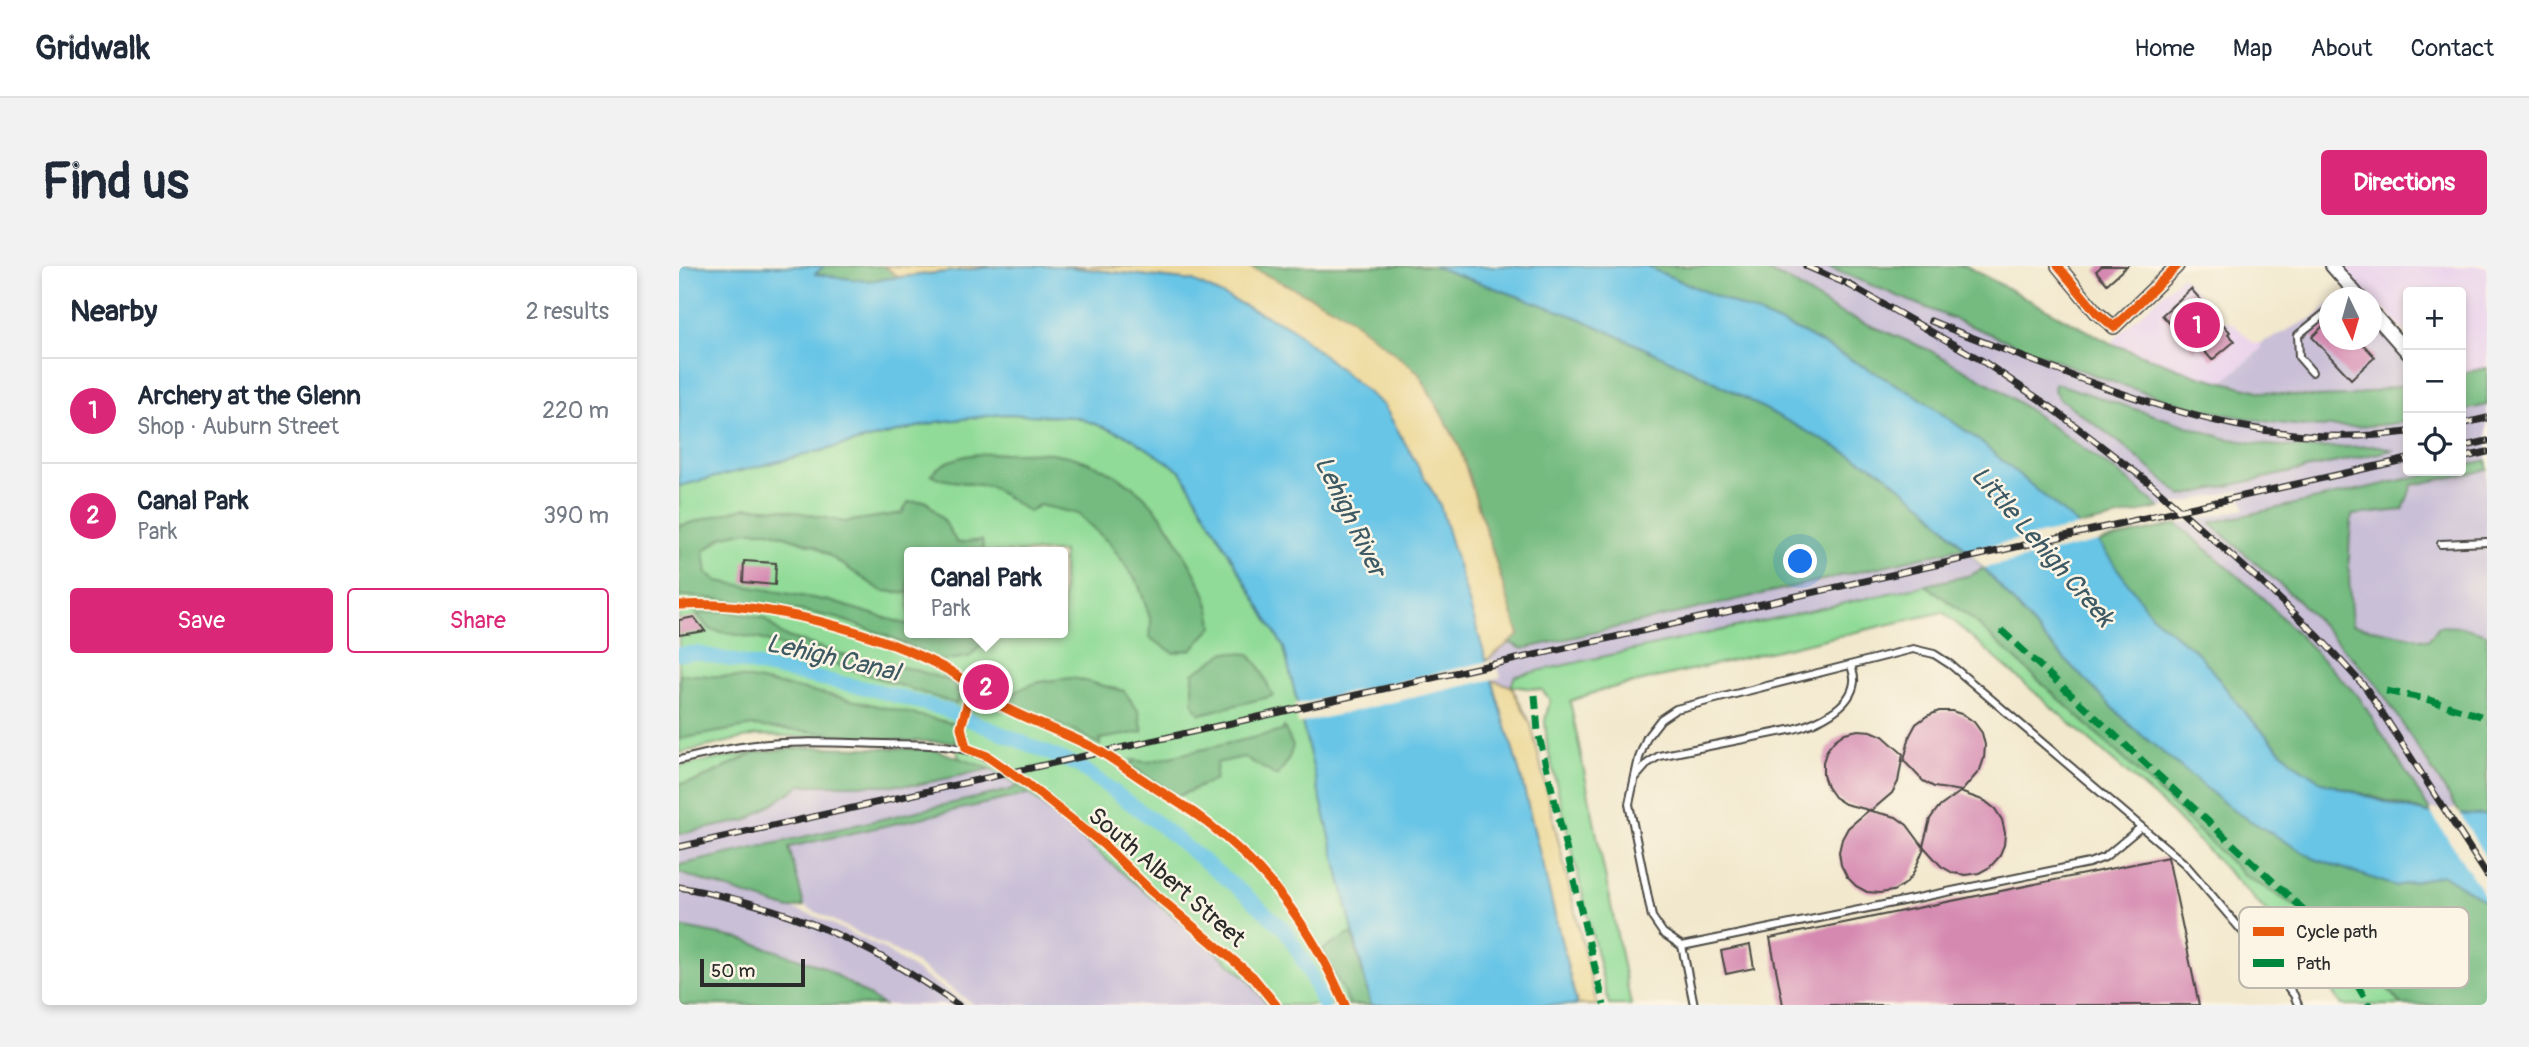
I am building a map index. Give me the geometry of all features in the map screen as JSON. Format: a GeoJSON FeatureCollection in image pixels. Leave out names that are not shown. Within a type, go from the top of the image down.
{"type":"FeatureCollection","features":[{"type":"Feature","properties":{"kind":"street"},"geometry":{"type":"LineString","coordinates":[[2058,266],[2096,312],[2114,327],[2177,266]]}},
{"type":"Feature","properties":{"kind":"street"},"geometry":{"type":"LineString","coordinates":[[2332,266],[2347,287]]}},
{"type":"Feature","properties":{"kind":"street"},"geometry":{"type":"LineString","coordinates":[[2382,323],[2405,350]]}},
{"type":"Feature","properties":{"kind":"lane"},"geometry":{"type":"LineString","coordinates":[[2312,372],[2299,357],[2298,335],[2319,318]]}},
{"type":"Feature","properties":{"kind":"lane"},"geometry":{"type":"LineString","coordinates":[[2441,544],[2487,542]]}},
{"type":"Feature","properties":{"kind":"lane"},"geometry":{"type":"LineString","coordinates":[[679,605],[700,604],[759,610],[833,624],[939,667],[972,687],[961,727],[966,748]]}},
{"type":"Feature","properties":{"kind":"lane"},"geometry":{"type":"LineString","coordinates":[[1694,1005],[1682,946],[1663,933],[1652,917],[1629,804],[1633,779],[1647,737],[1661,719],[1676,709],[1913,649],[1934,654],[2185,864],[2239,927]]}},
{"type":"Feature","properties":{"kind":"lane"},"geometry":{"type":"LineString","coordinates":[[1633,779],[1659,756],[1794,729],[1826,717],[1851,691],[1855,680],[1851,665]]}},
{"type":"Feature","properties":{"kind":"lane"},"geometry":{"type":"LineString","coordinates":[[679,760],[749,746],[804,742],[966,748],[987,756],[1003,767]]}},
{"type":"Feature","properties":{"kind":"lane","name":"South Albert Street"},"geometry":{"type":"LineString","coordinates":[[1027,784],[1104,845],[1150,890],[1253,977],[1276,1005]]}},
{"type":"Feature","properties":{"kind":"lane"},"geometry":{"type":"LineString","coordinates":[[1682,946],[2089,863],[2105,857],[2141,827]]}},
{"type":"Feature","properties":{"kind":"lane"},"geometry":{"type":"LineString","coordinates":[[2288,988],[2298,1005]]}},
{"type":"Feature","properties":{"kind":"shaded area"},"geometry":{"type":"Polygon","coordinates":[[[1755,266],[1826,266],[2084,372],[2235,417],[2312,427],[2376,427],[2403,422],[2403,476],[2420,476],[2211,523],[2300,602],[2376,683],[2457,809],[2428,809],[2359,697],[2260,595],[2177,524],[2245,509],[2240,490],[2160,508],[2125,478],[1999,389],[1929,350],[1836,311],[1788,280],[1755,266]],[[2055,383],[2059,398],[2119,442],[2182,496],[2380,446],[2309,448],[2224,438],[2055,383]]]}},
{"type":"Feature","properties":{"kind":"shaded area"},"geometry":{"type":"Polygon","coordinates":[[[2338,266],[2487,266],[2487,368],[2466,372],[2466,287],[2403,287],[2403,330],[2382,308],[2382,287],[2357,287],[2338,266]]]}},
{"type":"Feature","properties":{"kind":"shaded area"},"geometry":{"type":"Polygon","coordinates":[[[2182,276],[2223,321],[2232,323],[2255,344],[2261,343],[2261,349],[2223,382],[2196,375],[2110,343],[2182,276]]]}},
{"type":"Feature","properties":{"kind":"shaded area"},"geometry":{"type":"Polygon","coordinates":[[[2319,313],[2319,350],[2382,350],[2382,329],[2403,355],[2403,385],[2349,396],[2313,397],[2263,392],[2223,382],[2261,349],[2261,343],[2319,313]]]}},
{"type":"Feature","properties":{"kind":"shaded area"},"geometry":{"type":"Polygon","coordinates":[[[2487,405],[2487,460],[2466,465],[2466,413],[2466,410],[2487,405]]]}},
{"type":"Feature","properties":{"kind":"shaded area"},"geometry":{"type":"Polygon","coordinates":[[[2487,470],[2487,634],[2462,627],[2432,632],[2428,640],[2352,625],[2347,563],[2352,515],[2403,510],[2412,485],[2487,470]]]}},
{"type":"Feature","properties":{"kind":"shaded area"},"geometry":{"type":"Polygon","coordinates":[[[1957,549],[1967,551],[1984,568],[1971,575],[1516,676],[1511,686],[1491,680],[1501,677],[1496,660],[1486,661],[1508,642],[1523,649],[1957,549]]]}},
{"type":"Feature","properties":{"kind":"shaded area"},"geometry":{"type":"Polygon","coordinates":[[[991,769],[1017,786],[1010,790],[679,865],[679,834],[748,820],[801,785],[916,785],[991,769]]]}},
{"type":"Feature","properties":{"kind":"shaded area"},"geometry":{"type":"Polygon","coordinates":[[[1029,794],[1246,977],[1268,1005],[974,1005],[905,956],[804,906],[788,847],[1029,794]]]}},
{"type":"Feature","properties":{"kind":"shaded area"},"geometry":{"type":"Polygon","coordinates":[[[679,873],[815,916],[883,949],[968,1005],[883,1005],[823,967],[741,939],[679,927],[679,873]]]}},
{"type":"Feature","properties":{"kind":"green space"},"geometry":{"type":"Polygon","coordinates":[[[824,266],[884,266],[899,277],[866,281],[814,274],[824,266]]]}},
{"type":"Feature","properties":{"kind":"green space"},"geometry":{"type":"Polygon","coordinates":[[[1248,266],[1433,266],[1579,318],[1702,375],[1881,471],[1926,507],[1967,551],[1957,549],[1523,649],[1508,642],[1519,635],[1459,446],[1418,372],[1248,266]]]}},
{"type":"Feature","properties":{"kind":"green space"},"geometry":{"type":"Polygon","coordinates":[[[1645,266],[1755,266],[1788,280],[1836,311],[1929,350],[1999,389],[2125,478],[2160,508],[2079,526],[1977,439],[1917,396],[1803,333],[1645,266]]]}},
{"type":"Feature","properties":{"kind":"green space"},"geometry":{"type":"Polygon","coordinates":[[[1826,266],[1966,266],[2110,343],[2196,375],[2263,392],[2313,397],[2349,396],[2403,385],[2403,422],[2355,427],[2301,426],[2247,419],[2140,391],[2037,353],[1826,266]]]}},
{"type":"Feature","properties":{"kind":"green space"},"geometry":{"type":"Polygon","coordinates":[[[2487,368],[2487,405],[2466,410],[2466,372],[2487,368]]]}},
{"type":"Feature","properties":{"kind":"green space"},"geometry":{"type":"Polygon","coordinates":[[[2055,383],[2224,438],[2309,448],[2380,446],[2392,450],[2182,496],[2119,442],[2059,398],[2054,390],[2055,383]]]}},
{"type":"Feature","properties":{"kind":"green space"},"geometry":{"type":"Polygon","coordinates":[[[1004,414],[1076,417],[1128,436],[1181,471],[1284,648],[1371,1005],[1268,1005],[1246,977],[1029,794],[991,769],[959,759],[956,742],[757,735],[679,753],[679,486],[938,422],[1004,414]]]}},
{"type":"Feature","properties":{"kind":"green space"},"geometry":{"type":"Polygon","coordinates":[[[1051,453],[1083,461],[1115,475],[1142,495],[1167,524],[1200,582],[1210,608],[1213,627],[1192,649],[1174,653],[1150,638],[1151,621],[1138,583],[1110,544],[1078,514],[1039,505],[1029,512],[991,487],[940,479],[931,474],[949,461],[970,455],[1051,453]]]}},
{"type":"Feature","properties":{"kind":"green space"},"geometry":{"type":"Polygon","coordinates":[[[2487,460],[2487,470],[2466,474],[2466,465],[2487,460]]]}},
{"type":"Feature","properties":{"kind":"green space"},"geometry":{"type":"Polygon","coordinates":[[[2420,476],[2457,476],[2412,485],[2403,510],[2352,515],[2349,570],[2352,625],[2428,640],[2439,626],[2462,627],[2487,634],[2487,815],[2461,815],[2376,683],[2300,602],[2210,523],[2420,476]]]}},
{"type":"Feature","properties":{"kind":"green space"},"geometry":{"type":"Polygon","coordinates":[[[926,501],[945,522],[957,543],[982,540],[983,547],[904,547],[904,593],[882,591],[815,546],[769,531],[749,531],[724,536],[704,551],[707,573],[718,581],[829,601],[904,624],[904,638],[976,638],[983,643],[969,657],[940,661],[888,636],[837,618],[773,605],[679,597],[679,526],[747,507],[783,509],[844,522],[902,513],[908,502],[926,501]]]}},
{"type":"Feature","properties":{"kind":"green space"},"geometry":{"type":"Polygon","coordinates":[[[2177,524],[2260,595],[2359,697],[2432,814],[2322,782],[2293,763],[2244,712],[2200,655],[2151,615],[2098,542],[2177,524]]]}},
{"type":"Feature","properties":{"kind":"green space"},"geometry":{"type":"Polygon","coordinates":[[[1984,568],[2044,638],[2132,727],[2234,811],[2315,859],[2396,886],[2443,875],[2487,902],[2487,1005],[2401,1005],[2387,988],[2469,988],[2469,907],[2297,907],[2244,875],[2135,769],[1972,619],[1926,585],[1971,575],[1984,568]]]}},
{"type":"Feature","properties":{"kind":"green space"},"geometry":{"type":"Polygon","coordinates":[[[1926,585],[1972,619],[2135,769],[2244,875],[2297,907],[2262,907],[2167,808],[1943,612],[1599,691],[1570,701],[1631,1005],[1609,1005],[1547,745],[1545,721],[1550,700],[1542,690],[1511,686],[1515,676],[1926,585]]]}},
{"type":"Feature","properties":{"kind":"green space"},"geometry":{"type":"Polygon","coordinates":[[[725,611],[765,619],[782,635],[862,661],[913,669],[953,682],[960,696],[956,704],[760,639],[711,630],[696,614],[725,611]]]}},
{"type":"Feature","properties":{"kind":"green space"},"geometry":{"type":"Polygon","coordinates":[[[1226,652],[1249,654],[1259,666],[1273,696],[1200,714],[1193,704],[1193,673],[1226,652]]]}},
{"type":"Feature","properties":{"kind":"green space"},"geometry":{"type":"Polygon","coordinates":[[[680,674],[745,678],[956,724],[956,742],[906,741],[753,726],[679,739],[680,674]]]}},
{"type":"Feature","properties":{"kind":"green space"},"geometry":{"type":"Polygon","coordinates":[[[1073,678],[1124,691],[1139,712],[1143,732],[1100,739],[1100,745],[1075,731],[1003,702],[1035,683],[1073,678]]]}},
{"type":"Feature","properties":{"kind":"green space"},"geometry":{"type":"Polygon","coordinates":[[[1284,727],[1293,746],[1288,761],[1277,776],[1244,757],[1217,763],[1215,780],[1178,796],[1130,765],[1133,763],[1131,760],[1148,762],[1282,731],[1284,727]]]}},
{"type":"Feature","properties":{"kind":"green space"},"geometry":{"type":"Polygon","coordinates":[[[806,747],[932,749],[991,769],[916,785],[801,785],[748,820],[679,834],[679,784],[697,781],[756,752],[806,747]]]}},
{"type":"Feature","properties":{"kind":"green space"},"geometry":{"type":"Polygon","coordinates":[[[756,752],[697,781],[679,784],[679,766],[756,752]]]}},
{"type":"Feature","properties":{"kind":"green space"},"geometry":{"type":"Polygon","coordinates":[[[1017,786],[1029,794],[789,847],[804,906],[789,909],[679,873],[679,865],[1010,790],[1017,786]]]}},
{"type":"Feature","properties":{"kind":"green space"},"geometry":{"type":"Polygon","coordinates":[[[679,927],[741,939],[823,967],[883,1005],[679,1005],[679,927]]]}},
{"type":"Feature","properties":{"kind":"green space"},"geometry":{"type":"Polygon","coordinates":[[[1352,933],[1371,1005],[1350,1005],[1322,950],[1352,933]]]}},
{"type":"Feature","properties":{"kind":"green space"},"geometry":{"type":"Polygon","coordinates":[[[2329,988],[2387,988],[2401,1005],[2342,1005],[2329,988]]]}},
{"type":"Feature","properties":{"kind":"sand"},"geometry":{"type":"Polygon","coordinates":[[[884,266],[1000,266],[899,277],[884,266]]]}},
{"type":"Feature","properties":{"kind":"sand"},"geometry":{"type":"Polygon","coordinates":[[[1059,266],[1248,266],[1342,312],[1418,372],[1459,446],[1519,635],[1486,661],[1480,643],[1193,281],[1059,266]]]}},
{"type":"Feature","properties":{"kind":"sand"},"geometry":{"type":"Polygon","coordinates":[[[1491,680],[1511,686],[1531,724],[1597,1005],[1577,1005],[1521,777],[1491,680]]]}},
{"type":"Feature","properties":{"kind":"water","name":"Lehigh River"},"geometry":{"type":"Polygon","coordinates":[[[679,266],[824,266],[815,274],[866,281],[1000,266],[1059,266],[1193,281],[1290,327],[1384,406],[1440,505],[1521,777],[1577,1005],[1371,1005],[1284,648],[1181,471],[1128,436],[1076,417],[1004,414],[937,422],[679,486],[679,266]]]}},
{"type":"Feature","properties":{"kind":"water","name":"Little Lehigh Creek"},"geometry":{"type":"Polygon","coordinates":[[[1433,266],[1645,266],[1803,333],[1917,396],[1977,439],[2098,542],[2151,615],[2200,655],[2244,712],[2293,763],[2322,782],[2397,806],[2432,814],[2487,815],[2487,902],[2443,875],[2396,886],[2315,859],[2234,811],[2132,727],[2044,638],[1984,568],[1926,507],[1881,471],[1702,375],[1579,318],[1433,266]]]}},
{"type":"Feature","properties":{"kind":"pier"},"geometry":{"type":"Polygon","coordinates":[[[2083,525],[2102,541],[1984,568],[1967,551],[2083,525]]]}},
{"type":"Feature","properties":{"kind":"pier"},"geometry":{"type":"Polygon","coordinates":[[[1490,661],[1494,679],[1298,724],[1294,705],[1490,661]]]}},
{"type":"Feature","properties":{"kind":"pier"},"geometry":{"type":"Polygon","coordinates":[[[2429,810],[2459,812],[2487,860],[2487,899],[2429,810]]]}},
{"type":"Feature","properties":{"kind":"building"},"geometry":{"type":"Polygon","coordinates":[[[2102,266],[2127,266],[2107,284],[2096,271],[2102,266]]]}},
{"type":"Feature","properties":{"kind":"building"},"geometry":{"type":"Polygon","coordinates":[[[2191,289],[2235,341],[2212,360],[2199,345],[2194,350],[2162,315],[2191,289]]]}},
{"type":"Feature","properties":{"kind":"building"},"geometry":{"type":"Polygon","coordinates":[[[2319,330],[2319,345],[2312,337],[2319,330]]]}},
{"type":"Feature","properties":{"kind":"building"},"geometry":{"type":"Polygon","coordinates":[[[2324,350],[2368,350],[2375,357],[2351,379],[2324,350]]]}},
{"type":"Feature","properties":{"kind":"building"},"geometry":{"type":"Polygon","coordinates":[[[744,561],[776,563],[775,585],[743,582],[744,561]]]}},
{"type":"Feature","properties":{"kind":"building"},"geometry":{"type":"Polygon","coordinates":[[[694,617],[705,631],[679,635],[679,620],[694,617]]]}},
{"type":"Feature","properties":{"kind":"building"},"geometry":{"type":"Polygon","coordinates":[[[1939,711],[1964,715],[1974,722],[1982,733],[1985,745],[1980,770],[1962,791],[1934,787],[1923,781],[1904,761],[1910,735],[1916,724],[1939,711]]]}},
{"type":"Feature","properties":{"kind":"building"},"geometry":{"type":"Polygon","coordinates":[[[1858,730],[1883,736],[1903,754],[1898,782],[1892,793],[1871,811],[1896,817],[1907,825],[1924,848],[1913,874],[1905,884],[1893,891],[1867,892],[1847,877],[1841,865],[1839,852],[1842,839],[1848,828],[1869,810],[1845,804],[1834,797],[1823,775],[1823,762],[1827,750],[1835,740],[1845,733],[1858,730]]]}},
{"type":"Feature","properties":{"kind":"building"},"geometry":{"type":"Polygon","coordinates":[[[1960,792],[1985,801],[1995,809],[2002,820],[2005,833],[1999,857],[1990,867],[1979,873],[1966,875],[1953,873],[1941,866],[1923,846],[1930,819],[1938,808],[1960,792]]]}},
{"type":"Feature","properties":{"kind":"building"},"geometry":{"type":"Polygon","coordinates":[[[2168,857],[2199,1005],[1783,1005],[1770,938],[2168,857]]]}},
{"type":"Feature","properties":{"kind":"building"},"geometry":{"type":"Polygon","coordinates":[[[1750,945],[1754,968],[1726,974],[1721,951],[1750,945]]]}},
{"type":"Feature","properties":{"kind":"waterway","name":"Lehigh Canal"},"geometry":{"type":"LineString","coordinates":[[679,654],[697,653],[875,690],[946,710],[1079,766],[1157,823],[1286,931],[1309,971],[1323,1005]]}},
{"type":"Feature","properties":{"kind":"railway"},"geometry":{"type":"LineString","coordinates":[[1806,266],[1854,287]]}},
{"type":"Feature","properties":{"kind":"railway"},"geometry":{"type":"LineString","coordinates":[[1846,283],[1981,360],[2052,408],[2152,485],[2269,589],[2319,637],[2366,688],[2487,875]]}},
{"type":"Feature","properties":{"kind":"railway"},"geometry":{"type":"LineString","coordinates":[[1931,321],[2070,375],[2195,416],[2277,432],[2319,436],[2403,432]]}},
{"type":"Feature","properties":{"kind":"railway"},"geometry":{"type":"LineString","coordinates":[[2466,423],[2487,418]]}},
{"type":"Feature","properties":{"kind":"railway"},"geometry":{"type":"LineString","coordinates":[[2466,446],[2487,441]]}},
{"type":"Feature","properties":{"kind":"railway"},"geometry":{"type":"LineString","coordinates":[[2466,457],[2487,452]]}},
{"type":"Feature","properties":{"kind":"railway"},"geometry":{"type":"LineString","coordinates":[[679,847],[2403,460]]}},
{"type":"Feature","properties":{"kind":"railway"},"geometry":{"type":"LineString","coordinates":[[679,887],[756,905],[826,930],[891,962],[958,1005]]}},
{"type":"Feature","properties":{"kind":"marked path"},"geometry":{"type":"LineString","coordinates":[[2001,630],[2301,907]]}},
{"type":"Feature","properties":{"kind":"marked path"},"geometry":{"type":"LineString","coordinates":[[2386,691],[2426,699],[2487,718]]}},
{"type":"Feature","properties":{"kind":"marked path"},"geometry":{"type":"LineString","coordinates":[[1535,695],[1538,732],[1604,1005]]}},
{"type":"Feature","properties":{"kind":"marked path"},"geometry":{"type":"LineString","coordinates":[[2359,988],[2369,1005]]}},
{"type":"Feature","properties":{"kind":"cycle path"},"geometry":{"type":"LineString","coordinates":[[2058,266],[2096,312],[2114,327],[2177,266]]}},
{"type":"Feature","properties":{"kind":"cycle path"},"geometry":{"type":"LineString","coordinates":[[679,605],[711,605],[782,613],[854,631],[889,643],[950,671],[1009,710],[1105,754],[1195,813],[1225,837],[1268,879],[1303,926],[1345,1005]]}},
{"type":"Feature","properties":{"kind":"cycle path"},"geometry":{"type":"LineString","coordinates":[[972,687],[961,727],[966,748],[987,756],[1027,784],[1104,845],[1150,890],[1253,977],[1276,1005]]}},
{"type":"Feature","properties":{"kind":"place","name":"Archery at the Glenn"},"geometry":{"type":"Point","coordinates":[2197,325]}},
{"type":"Feature","properties":{"kind":"place","name":"Canal Park"},"geometry":{"type":"Point","coordinates":[986,687]}}]}
